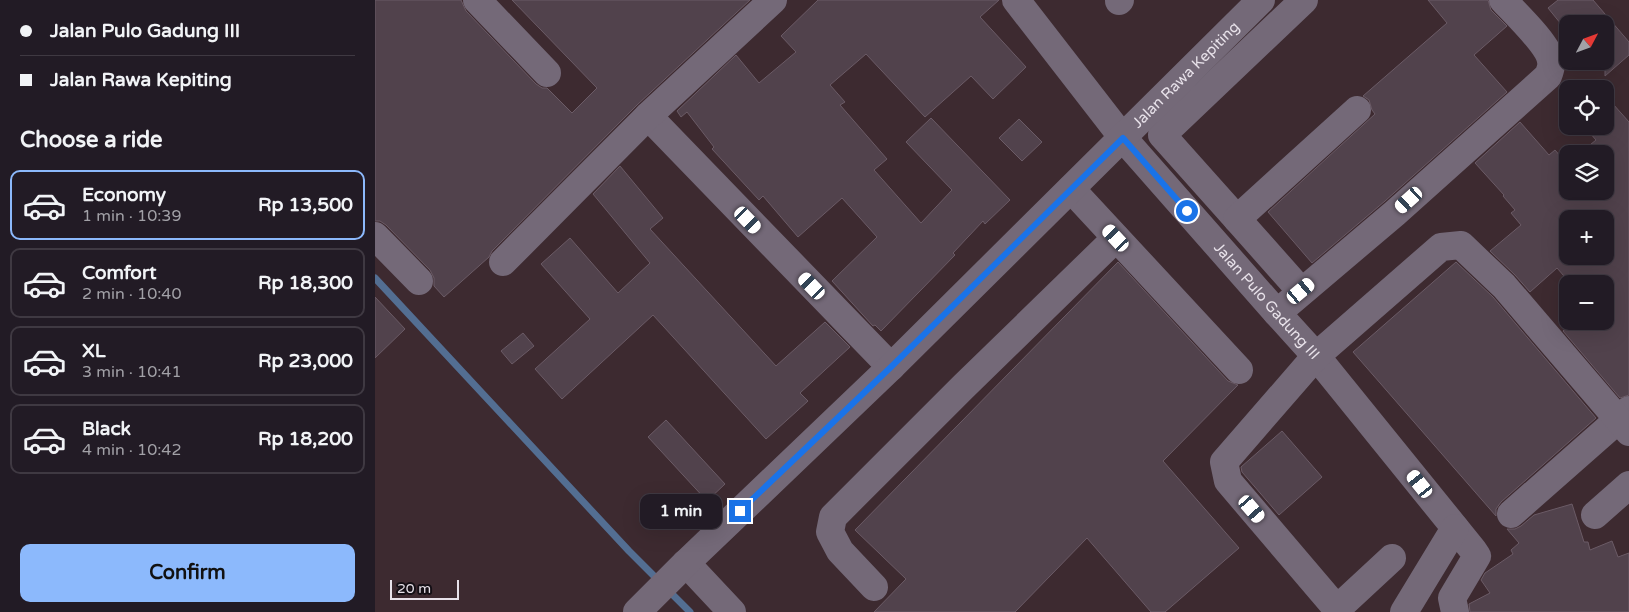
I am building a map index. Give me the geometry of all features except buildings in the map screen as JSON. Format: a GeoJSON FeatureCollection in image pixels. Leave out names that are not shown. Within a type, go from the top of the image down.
{"type":"FeatureCollection","features":[{"type":"Feature","properties":{"kind":"street"},"geometry":{"type":"LineString","coordinates":[[477,0],[547,73]]}},
{"type":"Feature","properties":{"kind":"street"},"geometry":{"type":"LineString","coordinates":[[503,262],[648,116],[773,0]]}},
{"type":"Feature","properties":{"kind":"street","name":"Jalan Pulo Gadung III"},"geometry":{"type":"LineString","coordinates":[[1017,0],[1123,138],[1316,356],[1477,556],[1452,598],[1455,612]]}},
{"type":"Feature","properties":{"kind":"street","name":"Jalan Rawa Kepiting"},"geometry":{"type":"LineString","coordinates":[[646,603],[891,367],[1261,0]]}},
{"type":"Feature","properties":{"kind":"street"},"geometry":{"type":"LineString","coordinates":[[1301,291],[1162,135],[1304,0]]}},
{"type":"Feature","properties":{"kind":"street"},"geometry":{"type":"LineString","coordinates":[[1277,313],[1395,213],[1548,76],[1551,62],[1549,54],[1503,0]]}},
{"type":"Feature","properties":{"kind":"street"},"geometry":{"type":"LineString","coordinates":[[1237,219],[1357,110]]}},
{"type":"Feature","properties":{"kind":"street"},"geometry":{"type":"LineString","coordinates":[[648,116],[891,367]]}},
{"type":"Feature","properties":{"kind":"street"},"geometry":{"type":"LineString","coordinates":[[1071,189],[1239,370]]}},
{"type":"Feature","properties":{"kind":"street"},"geometry":{"type":"LineString","coordinates":[[375,236],[419,282]]}},
{"type":"Feature","properties":{"kind":"street"},"geometry":{"type":"LineString","coordinates":[[874,587],[840,550],[830,532],[833,517],[1116,238]]}},
{"type":"Feature","properties":{"kind":"street"},"geometry":{"type":"LineString","coordinates":[[1392,558],[1336,611],[1228,481],[1224,462],[1316,356],[1441,247],[1461,245],[1505,286],[1625,421],[1511,514]]}},
{"type":"Feature","properties":{"kind":"street"},"geometry":{"type":"LineString","coordinates":[[1595,515],[1629,485]]}},
{"type":"Feature","properties":{"kind":"street"},"geometry":{"type":"LineString","coordinates":[[1404,612],[1455,528]]}},
{"type":"Feature","properties":{"kind":"street"},"geometry":{"type":"LineString","coordinates":[[681,568],[732,612]]}},
{"type":"Feature","properties":{"kind":"shaded area"},"geometry":{"type":"Polygon","coordinates":[[[375,0],[1629,0],[1629,564],[1621,555],[1544,612],[375,612],[375,0]]]}},
{"type":"Feature","properties":{"kind":"waterway"},"geometry":{"type":"LineString","coordinates":[[375,278],[660,582]]}},
{"type":"Feature","properties":{"kind":"waterway"},"geometry":{"type":"LineString","coordinates":[[667,589],[690,612]]}},
{"type":"Feature","properties":{"kind":"route"},"geometry":{"type":"LineString","coordinates":[[740,511],[891,367],[1123,138],[1187,211]]}}]}
